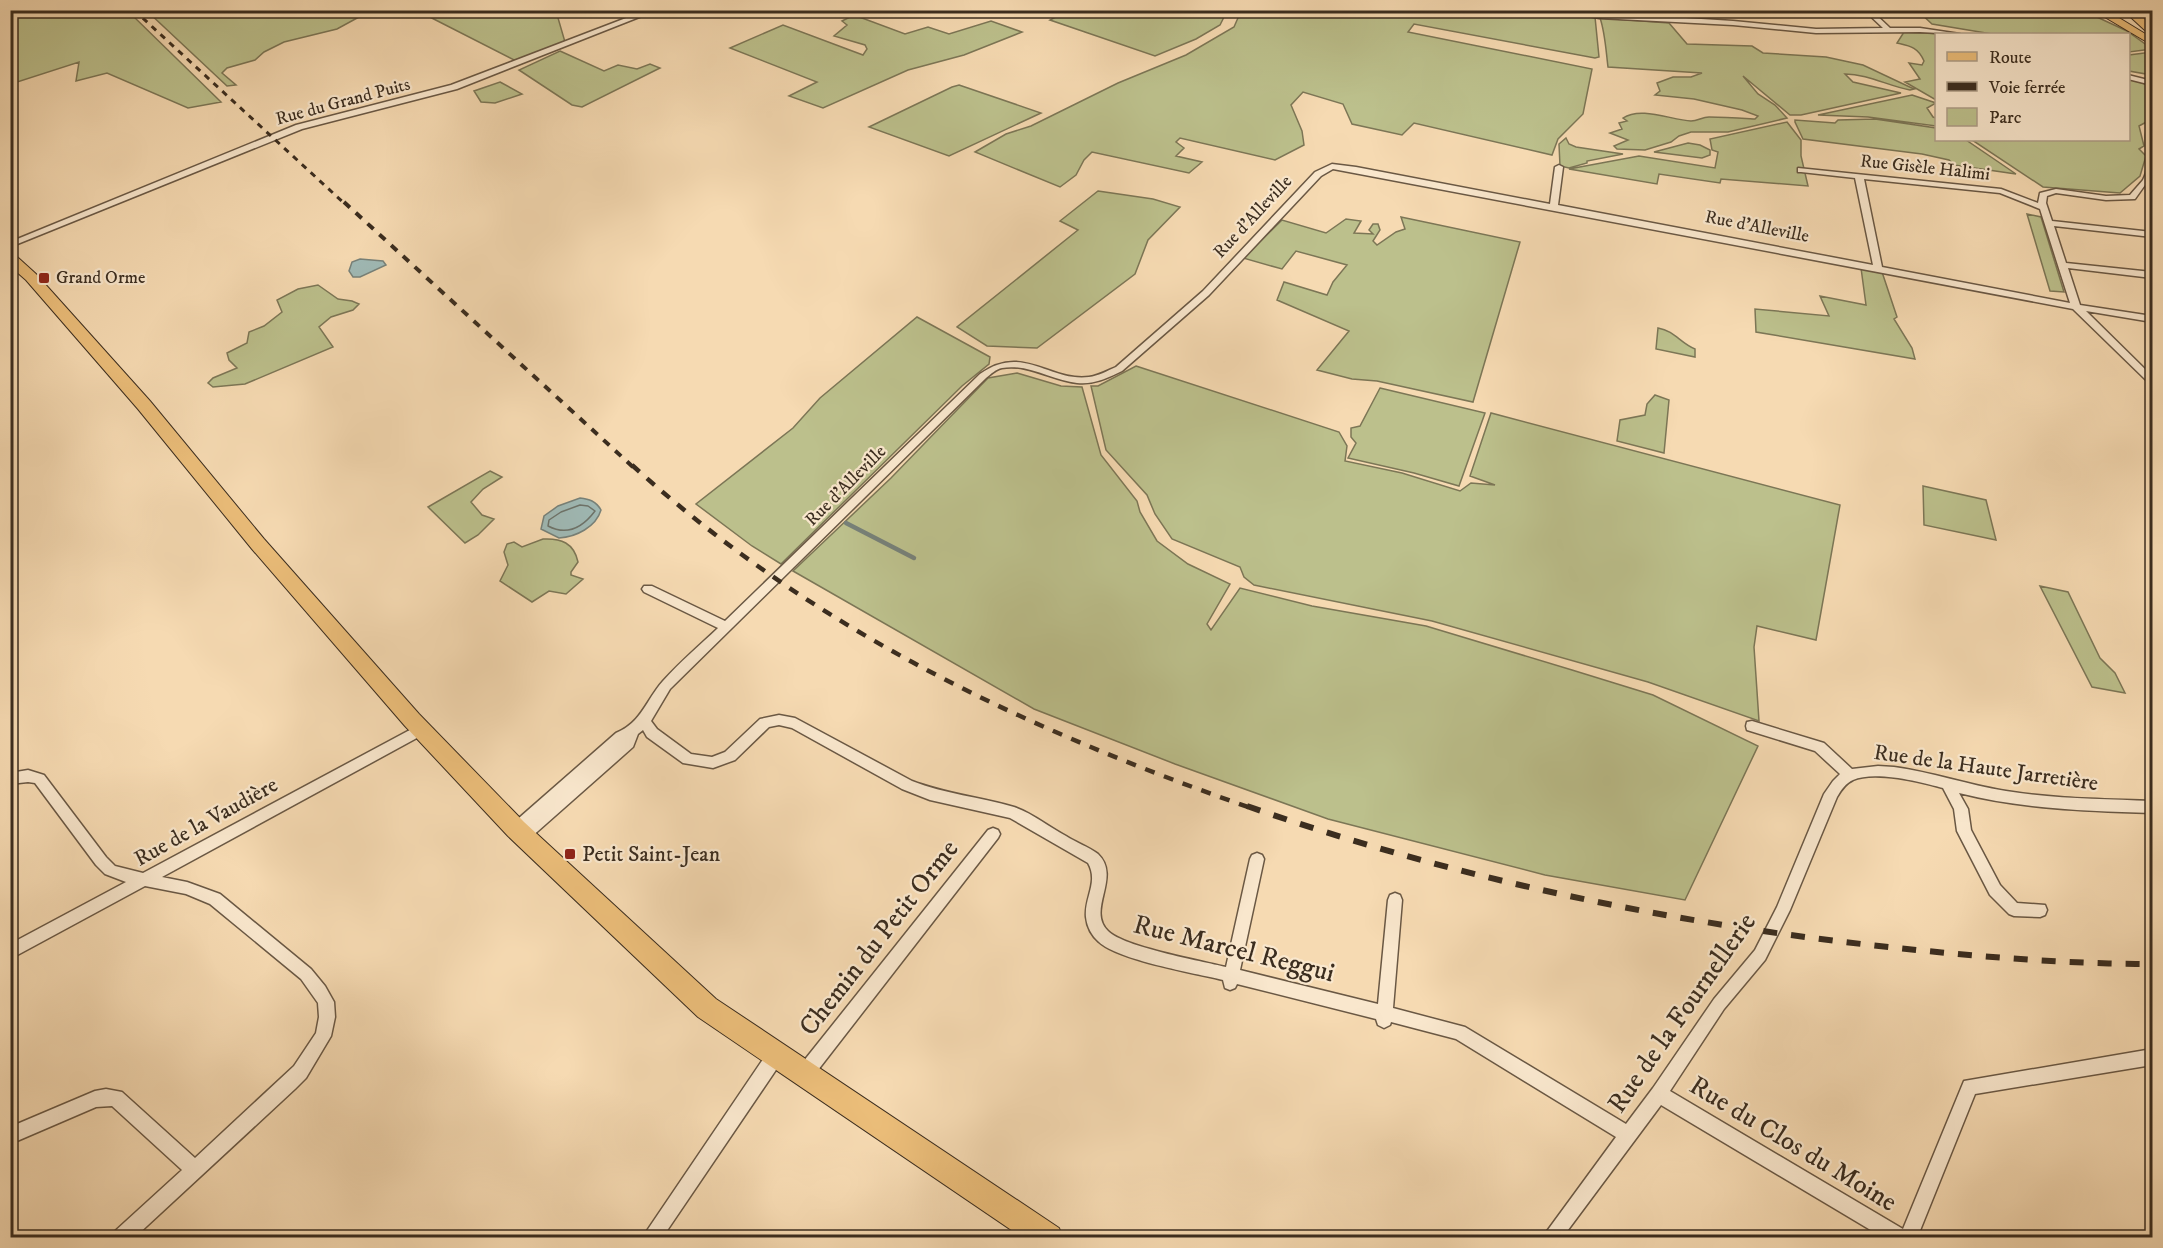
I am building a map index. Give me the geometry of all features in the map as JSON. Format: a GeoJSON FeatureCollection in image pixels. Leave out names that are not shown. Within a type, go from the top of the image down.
{"type":"FeatureCollection","features":[{"type":"Feature","properties":{"kind":"main road"},"geometry":{"type":"LineString","coordinates":[[2098,10],[2152,42]]}},
{"type":"Feature","properties":{"kind":"main road"},"geometry":{"type":"LineString","coordinates":[[2128,10],[2152,31]]}},
{"type":"Feature","properties":{"kind":"main road"},"geometry":{"type":"LineString","coordinates":[[2138,10],[2152,22]]}},
{"type":"Feature","properties":{"kind":"main road"},"geometry":{"type":"LineString","coordinates":[[10,258],[31,277],[144,405],[258,544],[421,729],[520,832],[707,1008],[1049,1238]]}},
{"type":"Feature","properties":{"kind":"street"},"geometry":{"type":"LineString","coordinates":[[1562,10],[1599,16],[1733,23],[1816,31],[1888,30],[1940,33]]}},
{"type":"Feature","properties":{"kind":"street"},"geometry":{"type":"LineString","coordinates":[[1867,10],[1888,30]]}},
{"type":"Feature","properties":{"kind":"street","name":"Rue du Grand Puits"},"geometry":{"type":"LineString","coordinates":[[10,245],[299,127],[454,87],[653,11]]}},
{"type":"Feature","properties":{"kind":"street"},"geometry":{"type":"LineString","coordinates":[[2130,78],[2152,83]]}},
{"type":"Feature","properties":{"kind":"street"},"geometry":{"type":"LineString","coordinates":[[2151,381],[2076,307],[2048,223],[2043,195],[2056,191],[2106,198],[2132,197],[2148,177],[2152,162],[2148,132],[2152,123]]}},
{"type":"Feature","properties":{"kind":"street","name":"Rue d'Alleville"},"geometry":{"type":"LineString","coordinates":[[520,832],[628,743],[632,733],[645,723],[652,703],[666,686],[983,376],[998,366],[1031,366],[1070,381],[1088,381],[1103,378],[1119,369],[1206,293],[1327,167],[1344,167],[2076,307],[2152,319]]}},
{"type":"Feature","properties":{"kind":"street"},"geometry":{"type":"LineString","coordinates":[[1554,206],[1559,167]]}},
{"type":"Feature","properties":{"kind":"street","name":"Rue Gisèle Halimi"},"geometry":{"type":"LineString","coordinates":[[1801,170],[2001,191],[2044,208]]}},
{"type":"Feature","properties":{"kind":"street"},"geometry":{"type":"LineString","coordinates":[[1859,176],[1878,268]]}},
{"type":"Feature","properties":{"kind":"street"},"geometry":{"type":"LineString","coordinates":[[2048,223],[2152,234]]}},
{"type":"Feature","properties":{"kind":"street"},"geometry":{"type":"LineString","coordinates":[[2063,265],[2152,275]]}},
{"type":"Feature","properties":{"kind":"street"},"geometry":{"type":"LineString","coordinates":[[648,589],[727,627]]}},
{"type":"Feature","properties":{"kind":"street","name":"Rue Marcel Reggui"},"geometry":{"type":"LineString","coordinates":[[645,723],[652,733],[688,759],[713,763],[730,756],[765,723],[779,720],[795,723],[907,785],[930,794],[1013,813],[1093,859],[1100,866],[1101,873],[1093,909],[1098,934],[1122,948],[1231,979],[1384,1017],[1459,1032],[1629,1135]]}},
{"type":"Feature","properties":{"kind":"street"},"geometry":{"type":"LineString","coordinates":[[1752,726],[1819,747],[1850,775]]}},
{"type":"Feature","properties":{"kind":"street","name":"Rue de la Vaudière"},"geometry":{"type":"LineString","coordinates":[[10,952],[421,729]]}},
{"type":"Feature","properties":{"kind":"street","name":"Rue de la Haute Jarretière"},"geometry":{"type":"LineString","coordinates":[[1850,775],[1860,772],[1891,771],[1985,793],[2042,802],[2152,807]]}},
{"type":"Feature","properties":{"kind":"street","name":"Rue de la Fournellerie"},"geometry":{"type":"LineString","coordinates":[[1551,1238],[1659,1094],[1719,1004],[1760,955],[1783,910],[1831,794],[1839,781],[1850,775]]}},
{"type":"Feature","properties":{"kind":"street"},"geometry":{"type":"LineString","coordinates":[[10,779],[28,776],[39,779],[110,870],[203,893],[215,899],[306,974],[326,1002],[327,1017],[322,1036],[300,1072],[120,1238]]}},
{"type":"Feature","properties":{"kind":"street"},"geometry":{"type":"LineString","coordinates":[[1948,784],[1961,810],[1964,831],[1995,890],[2014,909],[2040,910]]}},
{"type":"Feature","properties":{"kind":"street","name":"Chemin du Petit Orme"},"geometry":{"type":"LineString","coordinates":[[805,1073],[993,834]]}},
{"type":"Feature","properties":{"kind":"street"},"geometry":{"type":"LineString","coordinates":[[1231,979],[1257,859]]}},
{"type":"Feature","properties":{"kind":"street"},"geometry":{"type":"LineString","coordinates":[[1384,1017],[1395,900]]}},
{"type":"Feature","properties":{"kind":"street"},"geometry":{"type":"LineString","coordinates":[[651,1238],[776,1055]]}},
{"type":"Feature","properties":{"kind":"street"},"geometry":{"type":"LineString","coordinates":[[1908,1238],[1970,1087],[2152,1058]]}},
{"type":"Feature","properties":{"kind":"street","name":"Rue du Clos du Moine"},"geometry":{"type":"LineString","coordinates":[[1659,1094],[1901,1238]]}},
{"type":"Feature","properties":{"kind":"street"},"geometry":{"type":"LineString","coordinates":[[10,1136],[95,1099],[116,1098],[194,1169]]}},
{"type":"Feature","properties":{"kind":"green space"},"geometry":{"type":"Polygon","coordinates":[[[17,10],[124,10],[130,13],[221,102],[188,108],[107,73],[76,81],[79,62],[11,84],[11,14],[17,10]]]}},
{"type":"Feature","properties":{"kind":"green space"},"geometry":{"type":"Polygon","coordinates":[[[1547,10],[1595,17],[1599,57],[1414,24],[1408,32],[1592,69],[1583,114],[1558,139],[1552,155],[1414,123],[1402,135],[1352,124],[1343,104],[1303,92],[1291,105],[1302,131],[1304,145],[1275,160],[1180,138],[1176,142],[1184,148],[1176,156],[1202,162],[1189,173],[1092,152],[1084,160],[1076,175],[1060,187],[975,152],[1006,134],[1031,126],[1118,83],[1186,55],[1234,27],[1241,11],[1547,10]]]}},
{"type":"Feature","properties":{"kind":"green space"},"geometry":{"type":"Polygon","coordinates":[[[147,11],[370,11],[337,29],[284,42],[264,52],[255,60],[227,68],[222,73],[236,85],[227,86],[147,11]]]}},
{"type":"Feature","properties":{"kind":"green space"},"geometry":{"type":"Polygon","coordinates":[[[418,11],[556,11],[565,42],[516,61],[418,11]]]}},
{"type":"Feature","properties":{"kind":"green space"},"geometry":{"type":"Polygon","coordinates":[[[1067,11],[1227,11],[1220,25],[1196,39],[1155,56],[1050,20],[1067,11]]]}},
{"type":"Feature","properties":{"kind":"green space"},"geometry":{"type":"Polygon","coordinates":[[[1918,11],[2084,11],[2130,33],[1986,33],[1932,24],[1918,11]]]}},
{"type":"Feature","properties":{"kind":"green space"},"geometry":{"type":"Polygon","coordinates":[[[854,15],[905,34],[928,27],[949,34],[991,21],[1022,32],[964,55],[908,70],[823,108],[789,96],[817,82],[730,48],[783,25],[863,55],[867,49],[865,45],[834,36],[847,25],[842,21],[854,15]]]}},
{"type":"Feature","properties":{"kind":"green space"},"geometry":{"type":"Polygon","coordinates":[[[1600,18],[1669,23],[1687,44],[1752,46],[1763,53],[1826,57],[1863,65],[1914,89],[1910,90],[1862,76],[1845,74],[1853,82],[1901,93],[1801,115],[1790,115],[1743,76],[1758,94],[1775,105],[1787,118],[1728,132],[1691,132],[1671,142],[1645,150],[1617,149],[1614,146],[1628,140],[1610,133],[1622,129],[1619,123],[1627,121],[1623,118],[1638,113],[1691,121],[1709,117],[1755,119],[1758,116],[1694,99],[1655,95],[1660,91],[1657,83],[1673,77],[1691,77],[1702,73],[1608,67],[1600,18]]]}},
{"type":"Feature","properties":{"kind":"green space"},"geometry":{"type":"Polygon","coordinates":[[[1904,32],[1935,34],[1935,99],[1905,82],[1920,79],[1909,63],[1922,65],[1924,61],[1922,56],[1910,46],[1897,43],[1904,32]]]}},
{"type":"Feature","properties":{"kind":"green space"},"geometry":{"type":"Polygon","coordinates":[[[2130,33],[2152,49],[2130,52],[2130,33]]]}},
{"type":"Feature","properties":{"kind":"green space"},"geometry":{"type":"Polygon","coordinates":[[[560,51],[604,71],[618,65],[637,69],[650,64],[660,68],[582,107],[572,105],[519,70],[560,51]]]}},
{"type":"Feature","properties":{"kind":"green space"},"geometry":{"type":"Polygon","coordinates":[[[2152,52],[2152,75],[2130,71],[2130,55],[2152,52]]]}},
{"type":"Feature","properties":{"kind":"green space"},"geometry":{"type":"Polygon","coordinates":[[[2130,79],[2152,86],[2152,119],[2139,126],[2144,146],[2139,149],[2146,156],[2140,176],[2120,193],[2043,187],[1974,141],[2130,141],[2130,79]]]}},
{"type":"Feature","properties":{"kind":"green space"},"geometry":{"type":"Polygon","coordinates":[[[500,82],[522,94],[495,103],[481,102],[474,91],[500,82]]]}},
{"type":"Feature","properties":{"kind":"green space"},"geometry":{"type":"Polygon","coordinates":[[[959,85],[1041,113],[949,156],[869,127],[952,87],[959,85]]]}},
{"type":"Feature","properties":{"kind":"green space"},"geometry":{"type":"Polygon","coordinates":[[[1912,95],[1935,103],[1927,108],[1935,118],[1935,126],[1868,117],[1818,115],[1912,95]]]}},
{"type":"Feature","properties":{"kind":"green space"},"geometry":{"type":"Polygon","coordinates":[[[1875,119],[1935,128],[1935,141],[1967,141],[2016,174],[1954,165],[1949,160],[1922,154],[1803,139],[1795,122],[1795,120],[1835,123],[1838,120],[1875,119]]]}},
{"type":"Feature","properties":{"kind":"green space"},"geometry":{"type":"Polygon","coordinates":[[[1787,122],[1801,140],[1801,156],[1808,186],[1721,179],[1720,183],[1659,174],[1657,184],[1569,169],[1639,156],[1715,168],[1718,152],[1712,150],[1710,139],[1787,122]]]}},
{"type":"Feature","properties":{"kind":"green space"},"geometry":{"type":"Polygon","coordinates":[[[1566,138],[1569,144],[1576,147],[1623,154],[1587,161],[1587,163],[1569,168],[1560,166],[1559,144],[1566,138]]]}},
{"type":"Feature","properties":{"kind":"green space"},"geometry":{"type":"Polygon","coordinates":[[[1688,143],[1710,150],[1710,155],[1702,158],[1654,152],[1688,143]]]}},
{"type":"Feature","properties":{"kind":"green space"},"geometry":{"type":"Polygon","coordinates":[[[1098,191],[1153,199],[1180,207],[1148,240],[1135,274],[1037,348],[987,346],[957,327],[1078,230],[1060,221],[1098,191]]]}},
{"type":"Feature","properties":{"kind":"green space"},"geometry":{"type":"Polygon","coordinates":[[[2027,214],[2041,217],[2064,292],[2050,291],[2027,214]]]}},
{"type":"Feature","properties":{"kind":"green space"},"geometry":{"type":"Polygon","coordinates":[[[1401,217],[1520,242],[1473,402],[1317,370],[1349,331],[1277,300],[1284,282],[1327,295],[1333,282],[1347,265],[1296,251],[1282,269],[1243,258],[1282,220],[1326,233],[1346,219],[1361,221],[1354,233],[1373,234],[1369,230],[1373,224],[1378,224],[1380,230],[1373,241],[1377,245],[1396,232],[1405,229],[1401,217]]]}},
{"type":"Feature","properties":{"kind":"green space"},"geometry":{"type":"Polygon","coordinates":[[[1861,268],[1882,272],[1897,317],[1894,319],[1912,348],[1915,359],[1756,332],[1755,309],[1829,316],[1820,296],[1866,305],[1861,268]]]}},
{"type":"Feature","properties":{"kind":"green space"},"geometry":{"type":"Polygon","coordinates":[[[318,285],[338,299],[359,304],[353,310],[331,317],[319,327],[333,347],[245,384],[213,387],[208,383],[213,378],[237,368],[229,360],[227,353],[247,343],[249,332],[264,326],[282,312],[277,300],[298,289],[318,285]]]}},
{"type":"Feature","properties":{"kind":"green space"},"geometry":{"type":"Polygon","coordinates":[[[917,317],[990,357],[989,364],[962,386],[781,564],[752,546],[696,504],[793,428],[820,398],[917,317]]]}},
{"type":"Feature","properties":{"kind":"green space"},"geometry":{"type":"Polygon","coordinates":[[[1658,328],[1669,332],[1695,349],[1695,357],[1656,349],[1658,328]]]}},
{"type":"Feature","properties":{"kind":"green space"},"geometry":{"type":"Polygon","coordinates":[[[1136,366],[1339,432],[1347,446],[1345,461],[1402,473],[1460,491],[1471,483],[1495,485],[1470,476],[1491,413],[1840,505],[1816,640],[1757,626],[1754,647],[1759,721],[1648,682],[1432,621],[1254,585],[1244,577],[1240,567],[1172,539],[1155,514],[1147,495],[1106,450],[1091,386],[1098,386],[1136,366]]]}},
{"type":"Feature","properties":{"kind":"green space"},"geometry":{"type":"Polygon","coordinates":[[[1017,373],[1061,386],[1082,387],[1101,455],[1137,501],[1140,512],[1157,541],[1188,564],[1230,584],[1207,624],[1211,630],[1240,588],[1312,606],[1426,626],[1653,695],[1758,746],[1685,900],[1545,875],[1328,819],[1175,764],[1034,709],[793,571],[891,478],[988,378],[1017,373]]]}},
{"type":"Feature","properties":{"kind":"green space"},"geometry":{"type":"Polygon","coordinates":[[[1380,388],[1485,413],[1459,486],[1348,458],[1356,443],[1351,437],[1351,428],[1360,426],[1380,388]]]}},
{"type":"Feature","properties":{"kind":"green space"},"geometry":{"type":"Polygon","coordinates":[[[1655,395],[1669,400],[1664,453],[1617,441],[1620,420],[1645,415],[1647,404],[1655,395]]]}},
{"type":"Feature","properties":{"kind":"green space"},"geometry":{"type":"Polygon","coordinates":[[[490,471],[502,477],[483,489],[471,502],[482,515],[494,519],[478,535],[465,543],[428,507],[490,471]]]}},
{"type":"Feature","properties":{"kind":"green space"},"geometry":{"type":"Polygon","coordinates":[[[1923,486],[1986,500],[1996,540],[1924,525],[1923,486]]]}},
{"type":"Feature","properties":{"kind":"green space"},"geometry":{"type":"Polygon","coordinates":[[[543,539],[561,541],[570,546],[578,562],[571,575],[583,579],[566,594],[549,591],[532,602],[500,581],[508,565],[504,552],[507,544],[514,542],[522,547],[543,539]]]}},
{"type":"Feature","properties":{"kind":"green space"},"geometry":{"type":"Polygon","coordinates":[[[2040,586],[2068,592],[2100,658],[2115,673],[2125,693],[2092,687],[2040,586]]]}},
{"type":"Feature","properties":{"kind":"water"},"geometry":{"type":"Polygon","coordinates":[[[360,259],[383,261],[386,265],[360,277],[353,277],[349,271],[352,262],[360,259]]]}},
{"type":"Feature","properties":{"kind":"water"},"geometry":{"type":"Polygon","coordinates":[[[580,498],[592,501],[601,510],[590,526],[572,536],[559,538],[541,529],[544,516],[558,506],[580,498]]]}},
{"type":"Feature","properties":{"kind":"waterway"},"geometry":{"type":"LineString","coordinates":[[846,523],[914,558]]}},
{"type":"Feature","properties":{"kind":"railway"},"geometry":{"type":"LineString","coordinates":[[134,10],[345,204]]}},
{"type":"Feature","properties":{"kind":"railway"},"geometry":{"type":"LineString","coordinates":[[344,202],[633,467]]}},
{"type":"Feature","properties":{"kind":"railway"},"geometry":{"type":"LineString","coordinates":[[632,465],[701,524],[773,577],[847,625],[924,668],[1002,708],[1083,744],[1251,808]]}},
{"type":"Feature","properties":{"kind":"railway"},"geometry":{"type":"LineString","coordinates":[[1247,806],[1406,856],[1568,896],[1650,912],[1815,938],[1930,951],[2056,961],[2152,964]]}},
{"type":"Feature","properties":{"kind":"place","name":"Grand Orme"},"geometry":{"type":"Point","coordinates":[44,278]}},
{"type":"Feature","properties":{"kind":"place","name":"Petit Saint-Jean"},"geometry":{"type":"Point","coordinates":[570,854]}}]}
